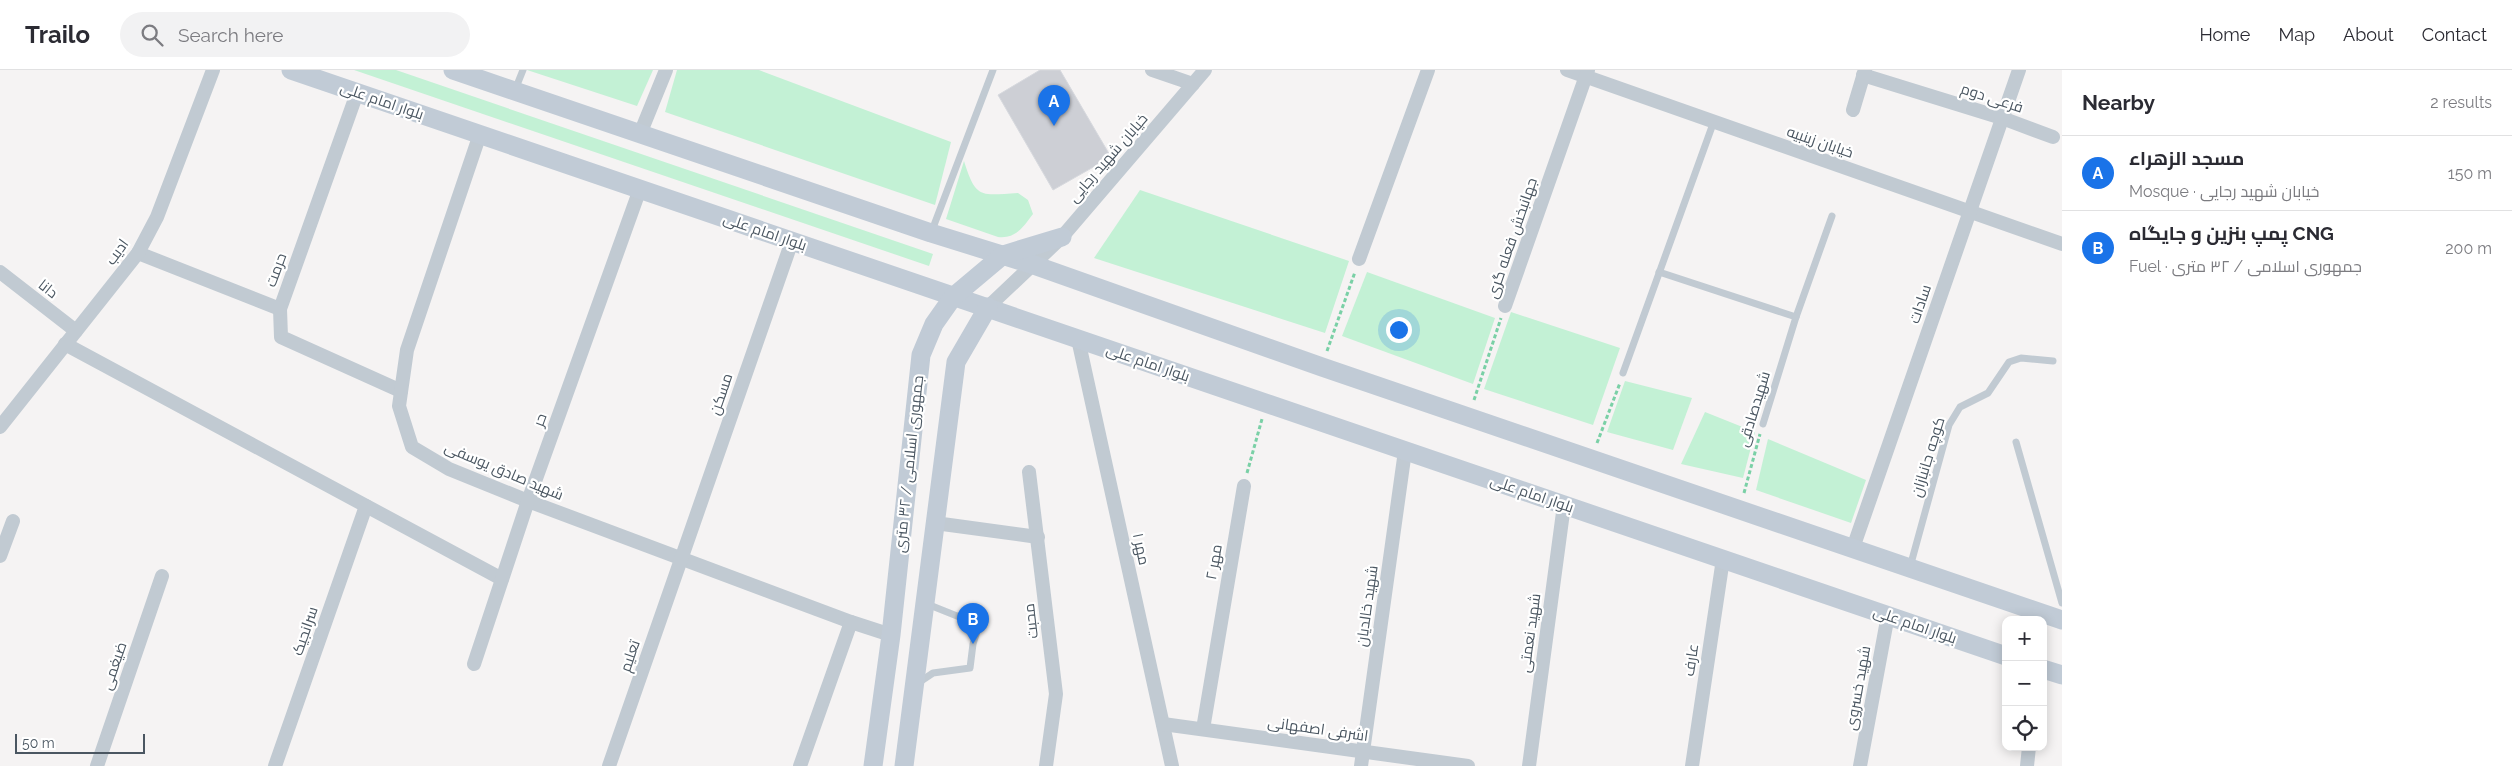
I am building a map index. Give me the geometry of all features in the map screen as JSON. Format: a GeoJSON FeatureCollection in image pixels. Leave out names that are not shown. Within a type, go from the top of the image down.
{"type":"FeatureCollection","features":[{"type":"Feature","properties":{"kind":"main road","name":"بلوار امام علی"},"geometry":{"type":"LineString","coordinates":[[291,70],[2002,655]]}},
{"type":"Feature","properties":{"kind":"main road"},"geometry":{"type":"LineString","coordinates":[[453,70],[931,234],[1031,264],[1322,367],[2062,620]]}},
{"type":"Feature","properties":{"kind":"main road","name":"جمهوری اسلامی / ۳۲ متری"},"geometry":{"type":"LineString","coordinates":[[873,766],[891,635],[921,355],[934,324],[953,297],[1003,255],[1062,237]]}},
{"type":"Feature","properties":{"kind":"main road","name":"جمهوری اسلامی / ۳۲ متری"},"geometry":{"type":"LineString","coordinates":[[904,766],[956,362],[988,307]]}},
{"type":"Feature","properties":{"kind":"main road"},"geometry":{"type":"LineString","coordinates":[[2047,670],[2062,675]]}},
{"type":"Feature","properties":{"kind":"street","name":"ادیب"},"geometry":{"type":"LineString","coordinates":[[0,427],[138,253],[157,217],[213,70]]}},
{"type":"Feature","properties":{"kind":"street"},"geometry":{"type":"LineString","coordinates":[[640,134],[666,70]]}},
{"type":"Feature","properties":{"kind":"street"},"geometry":{"type":"LineString","coordinates":[[1152,70],[1193,84]]}},
{"type":"Feature","properties":{"kind":"street","name":"خیابان شهید رجایی"},"geometry":{"type":"LineString","coordinates":[[988,307],[1031,264],[1062,237],[1206,70]]}},
{"type":"Feature","properties":{"kind":"street"},"geometry":{"type":"LineString","coordinates":[[1359,259],[1428,70]]}},
{"type":"Feature","properties":{"kind":"street","name":"خیابان زینبیه"},"geometry":{"type":"LineString","coordinates":[[1567,70],[1586,73],[1714,121],[2062,244]]}},
{"type":"Feature","properties":{"kind":"street","name":"سادات"},"geometry":{"type":"LineString","coordinates":[[1853,548],[2019,70]]}},
{"type":"Feature","properties":{"kind":"street"},"geometry":{"type":"LineString","coordinates":[[1853,110],[1864,72]]}},
{"type":"Feature","properties":{"kind":"street","name":"فرعی دوم"},"geometry":{"type":"LineString","coordinates":[[1864,72],[2053,137]]}},
{"type":"Feature","properties":{"kind":"street","name":"جهانبخش فعله گری"},"geometry":{"type":"LineString","coordinates":[[1506,306],[1586,73]]}},
{"type":"Feature","properties":{"kind":"street","name":"حرمت"},"geometry":{"type":"LineString","coordinates":[[358,92],[280,309],[281,336],[401,392]]}},
{"type":"Feature","properties":{"kind":"street","name":"شهید صادق یوسفی"},"geometry":{"type":"LineString","coordinates":[[480,134],[408,350],[399,406],[412,447],[449,469],[528,501],[682,557],[851,622],[891,635]]}},
{"type":"Feature","properties":{"kind":"street","name":"حر"},"geometry":{"type":"LineString","coordinates":[[474,664],[528,501],[640,189]]}},
{"type":"Feature","properties":{"kind":"street","name":"مسکن"},"geometry":{"type":"LineString","coordinates":[[682,557],[792,241]]}},
{"type":"Feature","properties":{"kind":"street"},"geometry":{"type":"LineString","coordinates":[[138,253],[280,309]]}},
{"type":"Feature","properties":{"kind":"street","name":"دانا"},"geometry":{"type":"LineString","coordinates":[[0,272],[76,331]]}},
{"type":"Feature","properties":{"kind":"street","name":"مهر ۱"},"geometry":{"type":"LineString","coordinates":[[1078,339],[1172,766]]}},
{"type":"Feature","properties":{"kind":"street"},"geometry":{"type":"LineString","coordinates":[[66,344],[502,579]]}},
{"type":"Feature","properties":{"kind":"street","name":"شهید خالدیان"},"geometry":{"type":"LineString","coordinates":[[1361,766],[1405,451]]}},
{"type":"Feature","properties":{"kind":"street","name":"محبت"},"geometry":{"type":"LineString","coordinates":[[1029,472],[1056,694],[1046,766]]}},
{"type":"Feature","properties":{"kind":"street","name":"مهر ۲"},"geometry":{"type":"LineString","coordinates":[[1203,729],[1244,486]]}},
{"type":"Feature","properties":{"kind":"street","name":"شهید نعمتی"},"geometry":{"type":"LineString","coordinates":[[1529,766],[1564,505]]}},
{"type":"Feature","properties":{"kind":"street","name":"سرانجیک"},"geometry":{"type":"LineString","coordinates":[[275,766],[366,506]]}},
{"type":"Feature","properties":{"kind":"street"},"geometry":{"type":"LineString","coordinates":[[0,556],[13,521]]}},
{"type":"Feature","properties":{"kind":"street"},"geometry":{"type":"LineString","coordinates":[[935,523],[1038,537]]}},
{"type":"Feature","properties":{"kind":"street","name":"تعلیم"},"geometry":{"type":"LineString","coordinates":[[610,766],[682,557]]}},
{"type":"Feature","properties":{"kind":"street","name":"عارف"},"geometry":{"type":"LineString","coordinates":[[1692,766],[1723,559]]}},
{"type":"Feature","properties":{"kind":"street","name":"ضیغمی"},"geometry":{"type":"LineString","coordinates":[[97,766],[162,576]]}},
{"type":"Feature","properties":{"kind":"street","name":"شهید خسروی"},"geometry":{"type":"LineString","coordinates":[[1860,766],[1888,616]]}},
{"type":"Feature","properties":{"kind":"street"},"geometry":{"type":"LineString","coordinates":[[800,766],[851,622]]}},
{"type":"Feature","properties":{"kind":"street","name":"اشرفی اصفهانی"},"geometry":{"type":"LineString","coordinates":[[1163,724],[1468,766]]}},
{"type":"Feature","properties":{"kind":"street"},"geometry":{"type":"LineString","coordinates":[[2027,766],[2029,751]]}},
{"type":"Feature","properties":{"kind":"lane"},"geometry":{"type":"LineString","coordinates":[[515,91],[524,70]]}},
{"type":"Feature","properties":{"kind":"lane"},"geometry":{"type":"LineString","coordinates":[[931,234],[993,70]]}},
{"type":"Feature","properties":{"kind":"lane"},"geometry":{"type":"LineString","coordinates":[[1623,373],[1714,121]]}},
{"type":"Feature","properties":{"kind":"lane","name":"شهیدصادقی"},"geometry":{"type":"LineString","coordinates":[[1763,424],[1796,317],[1832,216]]}},
{"type":"Feature","properties":{"kind":"lane"},"geometry":{"type":"LineString","coordinates":[[1659,272],[1796,317]]}},
{"type":"Feature","properties":{"kind":"lane","name":"کوچه جانبازان"},"geometry":{"type":"LineString","coordinates":[[1910,568],[1949,425],[1960,407],[1988,393],[2009,362],[2021,358],[2053,361]]}},
{"type":"Feature","properties":{"kind":"lane"},"geometry":{"type":"LineString","coordinates":[[2016,442],[2062,603]]}},
{"type":"Feature","properties":{"kind":"lane"},"geometry":{"type":"LineString","coordinates":[[914,686],[933,672],[970,668],[973,644],[981,620],[962,618],[925,603]]}},
{"type":"Feature","properties":{"kind":"path"},"geometry":{"type":"LineString","coordinates":[[1322,367],[1359,259]]}},
{"type":"Feature","properties":{"kind":"path","name":"جهانبخش فعله گری"},"geometry":{"type":"LineString","coordinates":[[1468,417],[1506,306]]}},
{"type":"Feature","properties":{"kind":"path"},"geometry":{"type":"LineString","coordinates":[[1592,459],[1623,373]]}},
{"type":"Feature","properties":{"kind":"path"},"geometry":{"type":"LineString","coordinates":[[1244,486],[1266,403]]}},
{"type":"Feature","properties":{"kind":"path","name":"شهیدصادقی"},"geometry":{"type":"LineString","coordinates":[[1739,510],[1763,424]]}},
{"type":"Feature","properties":{"kind":"green space"},"geometry":{"type":"Polygon","coordinates":[[[354,70],[396,70],[933,254],[929,266],[354,70]]]}},
{"type":"Feature","properties":{"kind":"green space"},"geometry":{"type":"Polygon","coordinates":[[[527,70],[653,70],[637,106],[527,70]]]}},
{"type":"Feature","properties":{"kind":"green space"},"geometry":{"type":"Polygon","coordinates":[[[677,70],[759,70],[951,142],[935,205],[665,112],[677,70]]]}},
{"type":"Feature","properties":{"kind":"green space"},"geometry":{"type":"Polygon","coordinates":[[[964,161],[972,183],[977,189],[988,194],[1018,193],[1028,200],[1033,214],[1014,234],[998,237],[946,219],[964,161]]]}},
{"type":"Feature","properties":{"kind":"green space"},"geometry":{"type":"Polygon","coordinates":[[[1140,190],[1349,261],[1325,333],[1094,258],[1140,190]]]}},
{"type":"Feature","properties":{"kind":"green space"},"geometry":{"type":"Polygon","coordinates":[[[1367,272],[1495,318],[1473,384],[1342,336],[1367,272]]]}},
{"type":"Feature","properties":{"kind":"green space"},"geometry":{"type":"Polygon","coordinates":[[[1511,312],[1620,348],[1593,425],[1484,389],[1511,312]]]}},
{"type":"Feature","properties":{"kind":"green space"},"geometry":{"type":"Polygon","coordinates":[[[1625,381],[1692,398],[1673,450],[1607,432],[1625,381]]]}},
{"type":"Feature","properties":{"kind":"green space"},"geometry":{"type":"Polygon","coordinates":[[[1705,412],[1755,432],[1743,478],[1681,464],[1705,412]]]}},
{"type":"Feature","properties":{"kind":"green space"},"geometry":{"type":"Polygon","coordinates":[[[1768,439],[1866,480],[1851,523],[1756,490],[1768,439]]]}},
{"type":"Feature","properties":{"kind":"building"},"geometry":{"type":"Polygon","coordinates":[[[1040,70],[1060,70],[1111,157],[1053,190],[998,95],[1040,70]]]}},
{"type":"Feature","properties":{"kind":"place","name":"مسجد الزهراء"},"geometry":{"type":"Point","coordinates":[1054,126]}},
{"type":"Feature","properties":{"kind":"place","name":"پمپ بنزین و جایگاه CNG"},"geometry":{"type":"Point","coordinates":[973,644]}}]}
